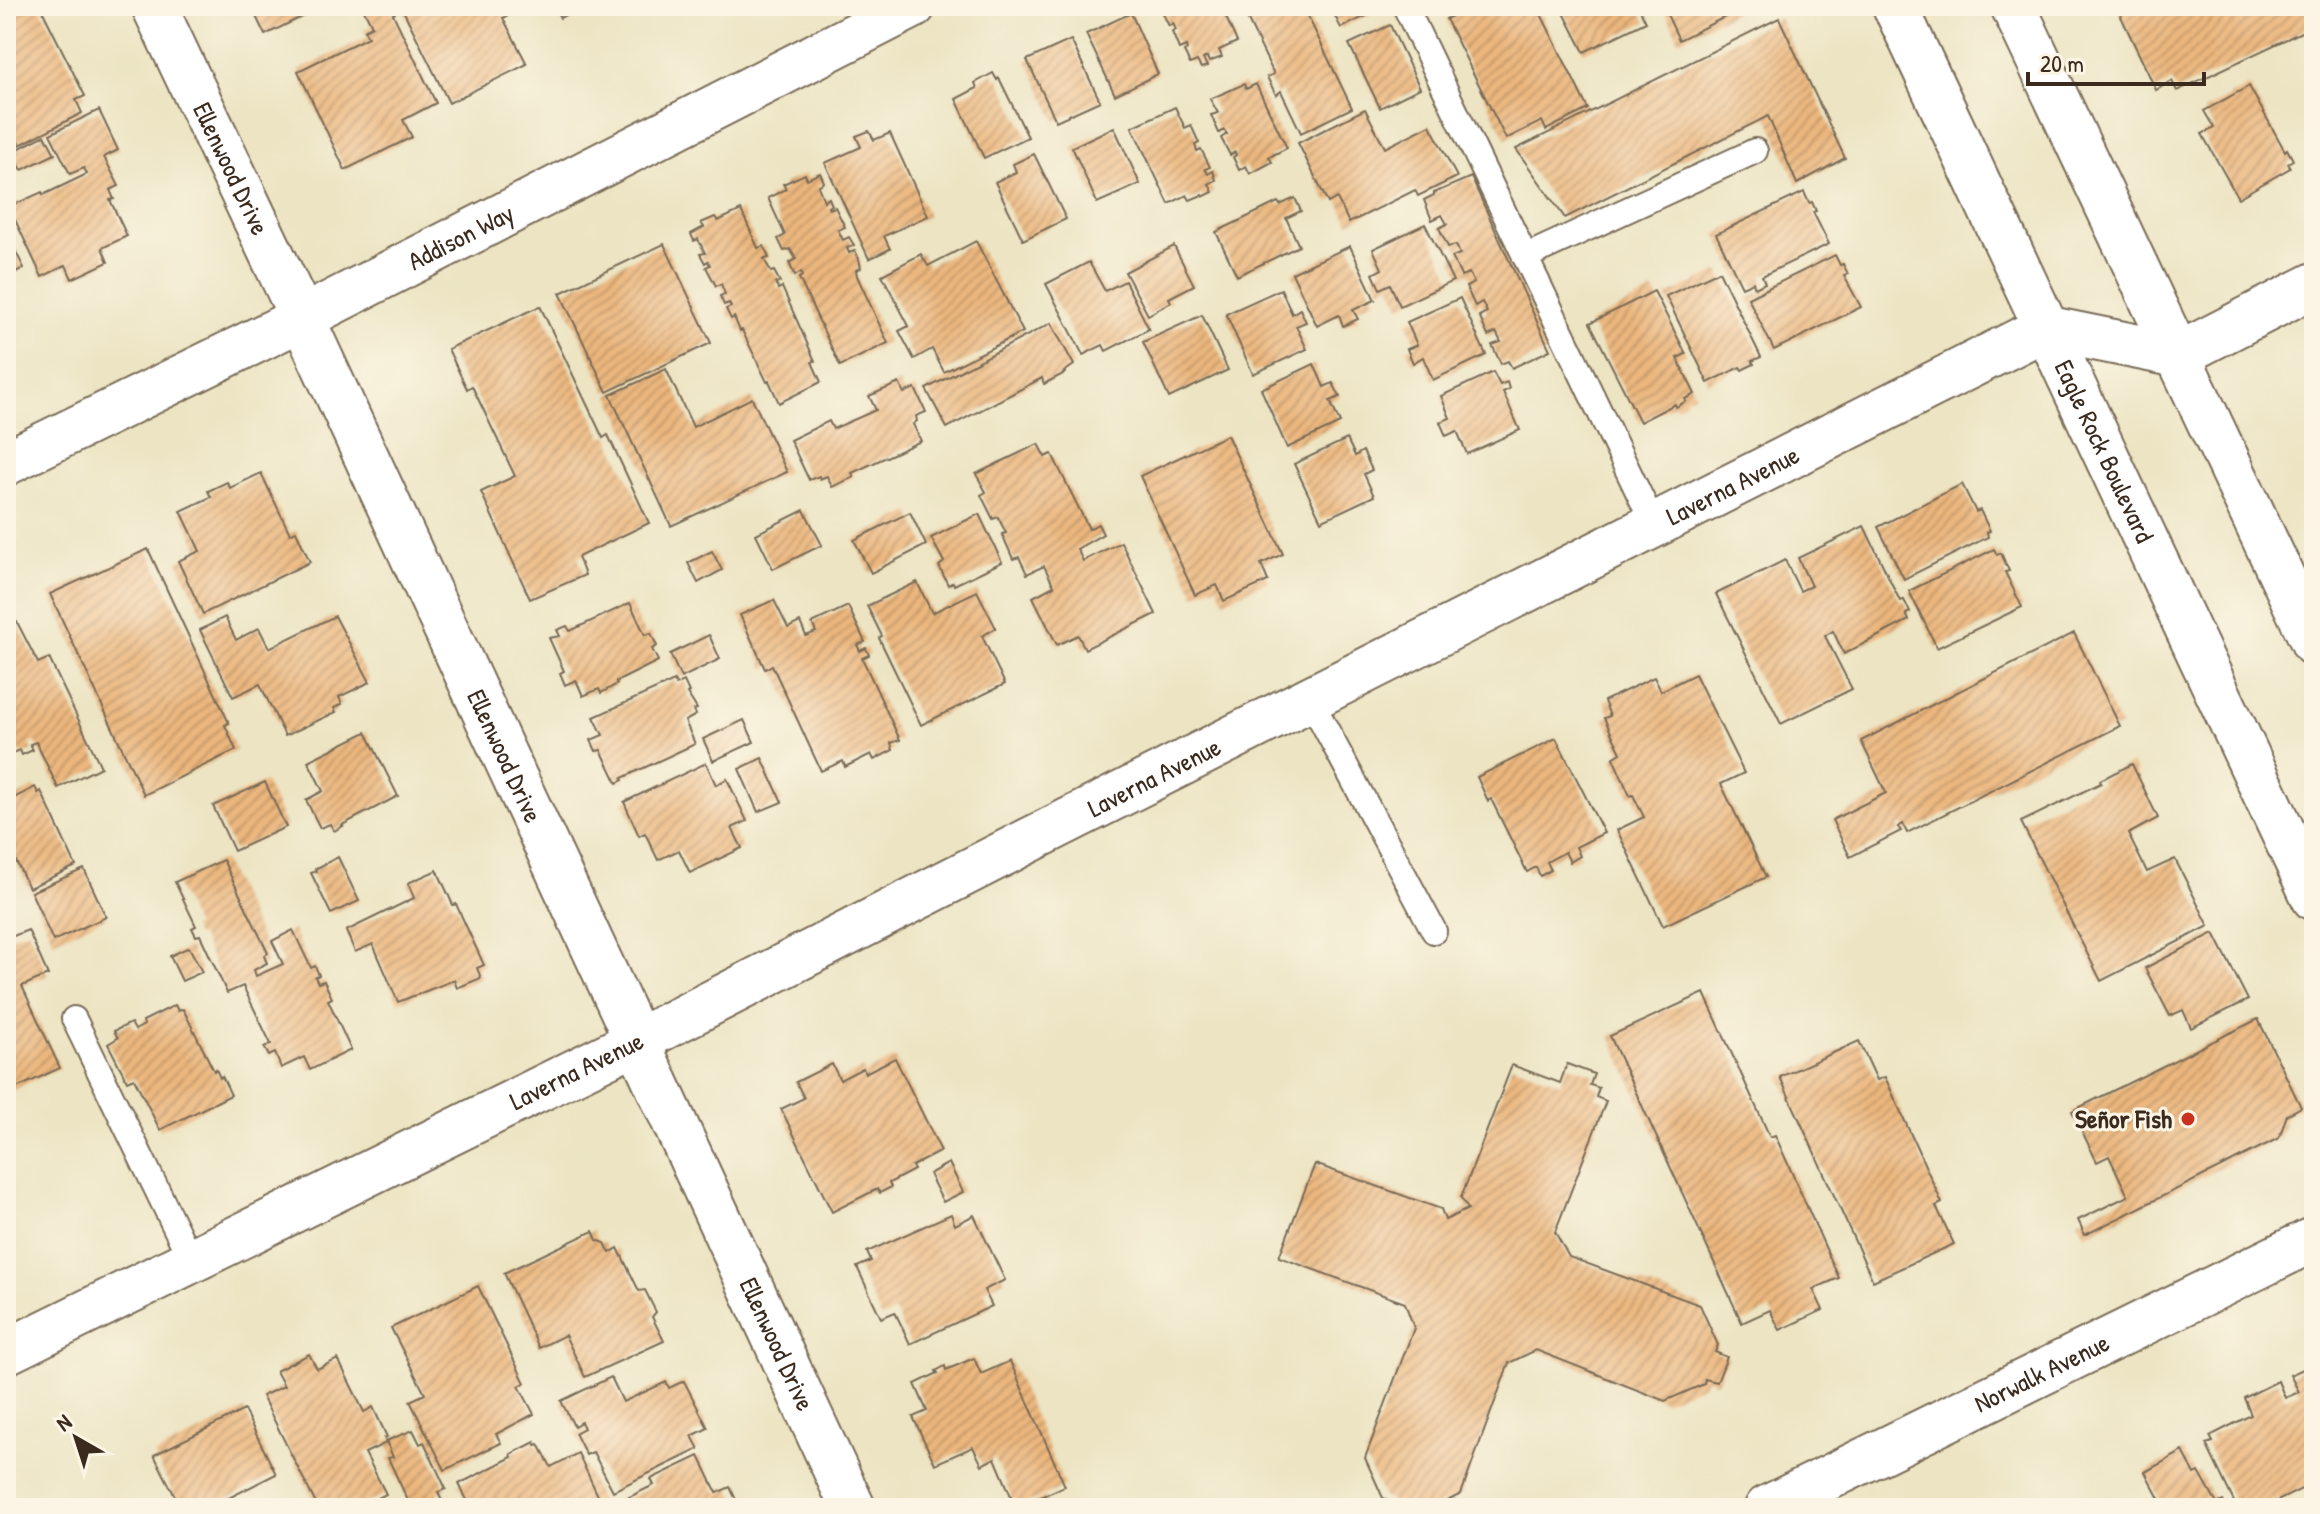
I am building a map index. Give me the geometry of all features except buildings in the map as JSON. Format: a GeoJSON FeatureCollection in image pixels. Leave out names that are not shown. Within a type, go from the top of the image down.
{"type":"FeatureCollection","features":[{"type":"Feature","properties":{"kind":"street","name":"Ellenwood Drive"},"geometry":{"type":"LineString","coordinates":[[154,6],[302,318],[853,1508]]}},
{"type":"Feature","properties":{"kind":"street","name":"Addison Way"},"geometry":{"type":"LineString","coordinates":[[6,463],[302,318],[865,17],[913,6]]}},
{"type":"Feature","properties":{"kind":"street","name":"Eagle Rock Boulevard"},"geometry":{"type":"LineString","coordinates":[[1895,6],[2314,898]]}},
{"type":"Feature","properties":{"kind":"street"},"geometry":{"type":"LineString","coordinates":[[2013,6],[2314,644]]}},
{"type":"Feature","properties":{"kind":"street"},"geometry":{"type":"LineString","coordinates":[[2045,328],[2178,355],[2314,285]]}},
{"type":"Feature","properties":{"kind":"street","name":"Laverna Avenue"},"geometry":{"type":"LineString","coordinates":[[6,1352],[635,1042],[2045,328]]}},
{"type":"Feature","properties":{"kind":"street","name":"Norwalk Avenue"},"geometry":{"type":"LineString","coordinates":[[1767,1508],[2314,1239]]}},
{"type":"Feature","properties":{"kind":"lane"},"geometry":{"type":"LineString","coordinates":[[1405,6],[1654,525]]}},
{"type":"Feature","properties":{"kind":"lane"},"geometry":{"type":"LineString","coordinates":[[1525,257],[1755,151]]}},
{"type":"Feature","properties":{"kind":"lane"},"geometry":{"type":"LineString","coordinates":[[1310,699],[1434,931]]}},
{"type":"Feature","properties":{"kind":"lane"},"geometry":{"type":"LineString","coordinates":[[74,1019],[191,1260]]}},
{"type":"Feature","properties":{"kind":"place","name":"Señor Fish"},"geometry":{"type":"Point","coordinates":[2188,1119]}}]}
